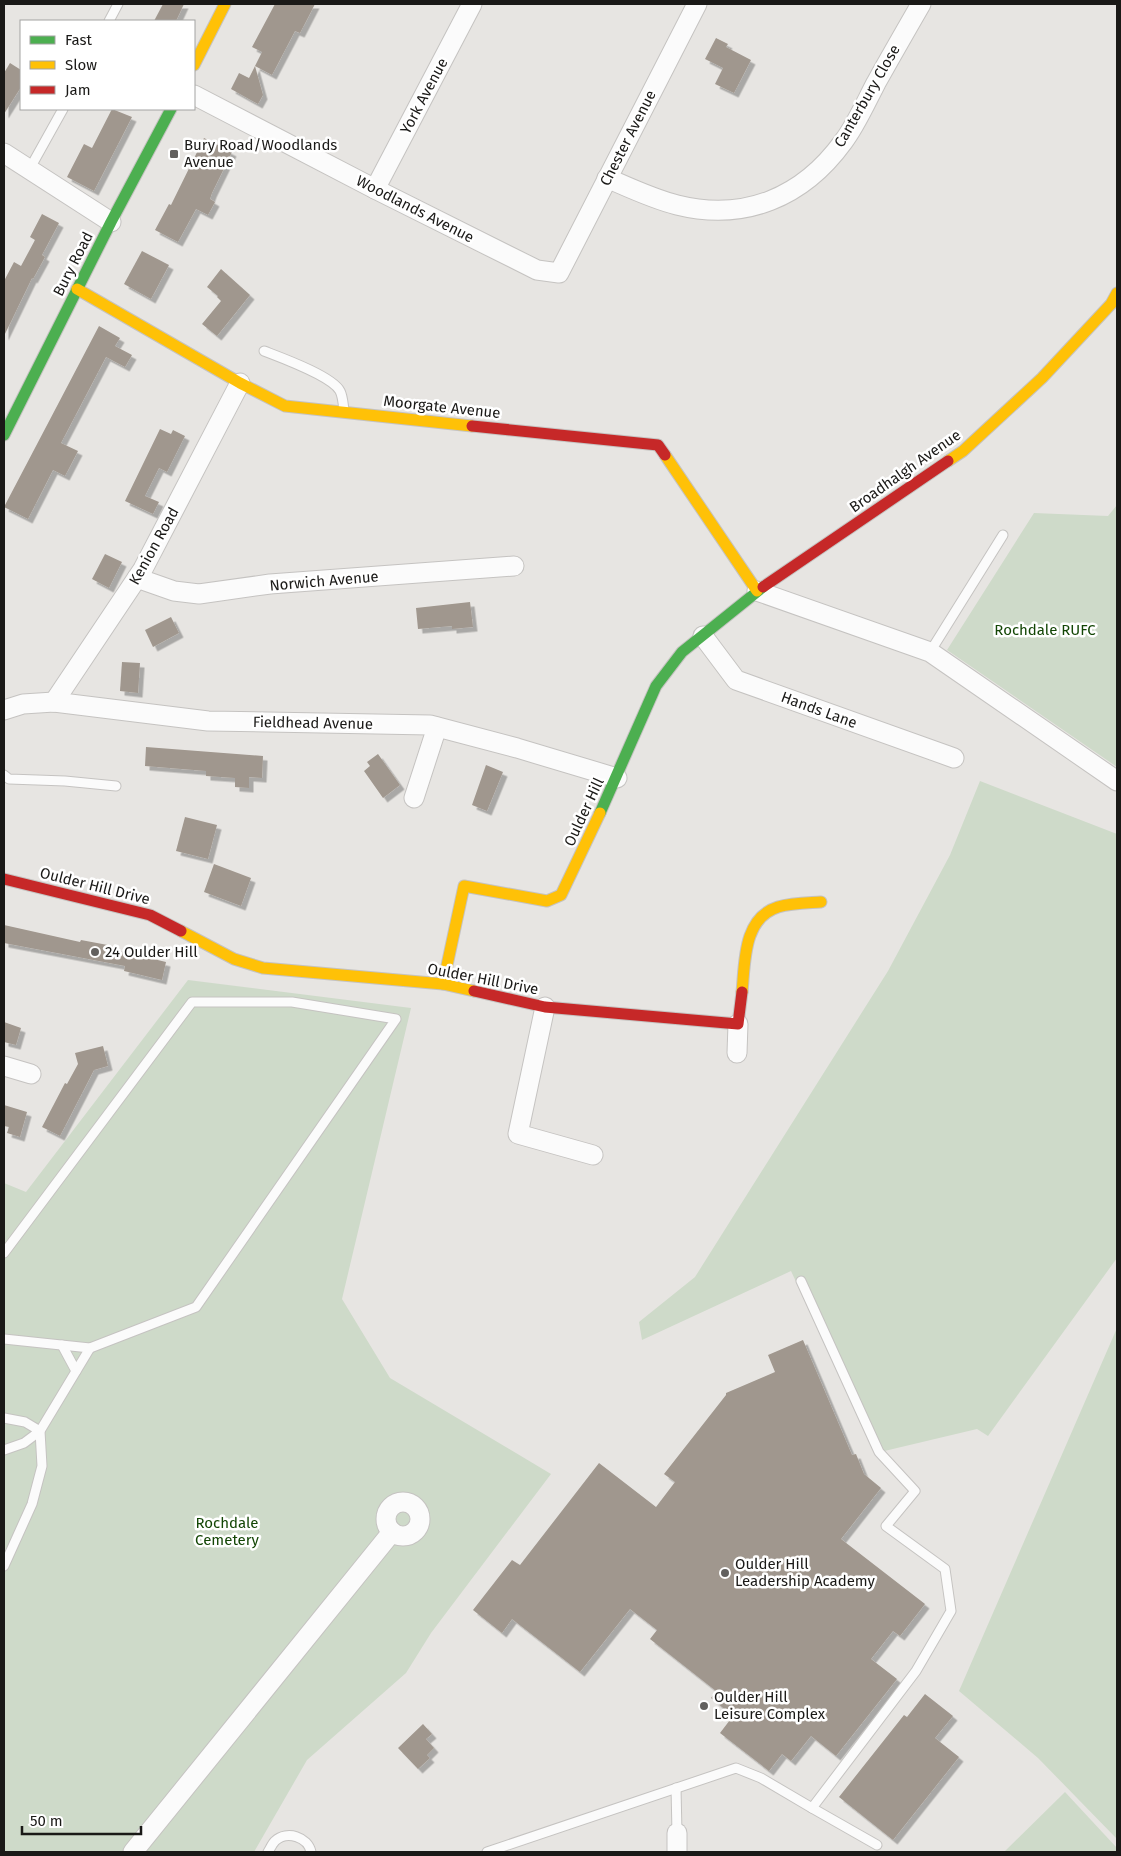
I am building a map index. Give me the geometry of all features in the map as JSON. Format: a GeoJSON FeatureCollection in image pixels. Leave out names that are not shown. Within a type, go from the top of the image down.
{"type":"FeatureCollection","features":[{"type":"Feature","properties":{"kind":"street"},"geometry":{"type":"LineString","coordinates":[[195,63],[225,4]]}},
{"type":"Feature","properties":{"kind":"street","name":"York Avenue"},"geometry":{"type":"LineString","coordinates":[[375,189],[472,4]]}},
{"type":"Feature","properties":{"kind":"street","name":"Chester Avenue"},"geometry":{"type":"LineString","coordinates":[[559,273],[697,4]]}},
{"type":"Feature","properties":{"kind":"street","name":"Canterbury Close"},"geometry":{"type":"LineString","coordinates":[[607,178],[647,196],[679,206],[720,210],[756,206],[792,192],[818,172],[844,142],[921,4]]}},
{"type":"Feature","properties":{"kind":"street","name":"Woodlands Avenue"},"geometry":{"type":"LineString","coordinates":[[195,96],[537,270],[559,273]]}},
{"type":"Feature","properties":{"kind":"street","name":"Bury Road"},"geometry":{"type":"LineString","coordinates":[[4,435],[111,222],[170,110]]}},
{"type":"Feature","properties":{"kind":"street"},"geometry":{"type":"LineString","coordinates":[[4,153],[111,222]]}},
{"type":"Feature","properties":{"kind":"street","name":"Moorgate Avenue"},"geometry":{"type":"LineString","coordinates":[[77,289],[240,383],[285,406],[658,445],[757,591]]}},
{"type":"Feature","properties":{"kind":"street","name":"Broadhalgh Avenue"},"geometry":{"type":"LineString","coordinates":[[757,591],[963,452],[1042,378],[1111,304],[1117,293]]}},
{"type":"Feature","properties":{"kind":"street","name":"Kenion Road"},"geometry":{"type":"LineString","coordinates":[[54,702],[138,578],[240,383]]}},
{"type":"Feature","properties":{"kind":"street","name":"Norwich Avenue"},"geometry":{"type":"LineString","coordinates":[[138,578],[174,591],[199,594],[270,584],[514,566]]}},
{"type":"Feature","properties":{"kind":"street"},"geometry":{"type":"LineString","coordinates":[[757,591],[930,652],[1117,781]]}},
{"type":"Feature","properties":{"kind":"street","name":"Oulder Hill"},"geometry":{"type":"LineString","coordinates":[[443,984],[464,886],[547,900],[561,895],[617,778],[656,686],[682,652],[757,591]]}},
{"type":"Feature","properties":{"kind":"street","name":"Hands Lane"},"geometry":{"type":"LineString","coordinates":[[702,636],[736,680],[954,758]]}},
{"type":"Feature","properties":{"kind":"street","name":"Fieldhead Avenue"},"geometry":{"type":"LineString","coordinates":[[4,710],[22,704],[54,702],[208,720],[430,725],[517,748],[617,778]]}},
{"type":"Feature","properties":{"kind":"street"},"geometry":{"type":"LineString","coordinates":[[414,798],[437,727]]}},
{"type":"Feature","properties":{"kind":"street","name":"Oulder Hill Drive"},"geometry":{"type":"LineString","coordinates":[[4,879],[150,915],[234,959],[263,968],[443,984],[545,1007],[738,1024]]}},
{"type":"Feature","properties":{"kind":"street"},"geometry":{"type":"LineString","coordinates":[[737,1053],[738,1024],[751,928],[758,918],[773,908],[821,902]]}},
{"type":"Feature","properties":{"kind":"street"},"geometry":{"type":"LineString","coordinates":[[545,1007],[518,1134],[593,1155]]}},
{"type":"Feature","properties":{"kind":"street"},"geometry":{"type":"LineString","coordinates":[[4,1066],[31,1074]]}},
{"type":"Feature","properties":{"kind":"street"},"geometry":{"type":"LineString","coordinates":[[133,1852],[392,1532]]}},
{"type":"Feature","properties":{"kind":"lane"},"geometry":{"type":"LineString","coordinates":[[110,20],[118,4]]}},
{"type":"Feature","properties":{"kind":"lane"},"geometry":{"type":"LineString","coordinates":[[30,170],[62,110]]}},
{"type":"Feature","properties":{"kind":"lane"},"geometry":{"type":"LineString","coordinates":[[264,350],[316,373],[334,384],[342,395],[344,411]]}},
{"type":"Feature","properties":{"kind":"lane"},"geometry":{"type":"LineString","coordinates":[[930,652],[1003,535]]}},
{"type":"Feature","properties":{"kind":"lane"},"geometry":{"type":"LineString","coordinates":[[4,775],[9,779],[65,781],[116,786]]}},
{"type":"Feature","properties":{"kind":"lane"},"geometry":{"type":"LineString","coordinates":[[4,1252],[192,1002],[292,1002],[396,1019],[196,1308],[90,1348],[4,1340]]}},
{"type":"Feature","properties":{"kind":"lane"},"geometry":{"type":"LineString","coordinates":[[801,1281],[879,1452],[915,1491],[886,1526],[945,1570],[951,1611],[916,1671],[812,1808]]}},
{"type":"Feature","properties":{"kind":"lane"},"geometry":{"type":"LineString","coordinates":[[62,1345],[76,1370]]}},
{"type":"Feature","properties":{"kind":"lane"},"geometry":{"type":"LineString","coordinates":[[4,1450],[24,1443],[40,1431],[90,1348]]}},
{"type":"Feature","properties":{"kind":"lane"},"geometry":{"type":"LineString","coordinates":[[4,1418],[25,1422],[40,1431]]}},
{"type":"Feature","properties":{"kind":"lane"},"geometry":{"type":"LineString","coordinates":[[4,1566],[32,1504],[42,1466],[40,1431]]}},
{"type":"Feature","properties":{"kind":"lane"},"geometry":{"type":"LineString","coordinates":[[487,1852],[736,1768],[761,1778],[877,1845]]}},
{"type":"Feature","properties":{"kind":"lane"},"geometry":{"type":"LineString","coordinates":[[676,1788],[676,1843]]}},
{"type":"Feature","properties":{"kind":"lane"},"geometry":{"type":"LineString","coordinates":[[268,1852],[275,1842],[283,1836],[296,1836],[302,1839],[310,1846],[311,1852]]}},
{"type":"Feature","properties":{"kind":"green space","name":"Rochdale RUFC"},"geometry":{"type":"Polygon","coordinates":[[[1117,505],[1117,767],[947,650],[1034,513],[1108,516],[1117,505]]]}},
{"type":"Feature","properties":{"kind":"green space"},"geometry":{"type":"Polygon","coordinates":[[[980,781],[1117,834],[1117,1258],[988,1436],[977,1429],[876,1453],[791,1271],[642,1340],[639,1322],[695,1277],[888,971],[950,855],[980,781]]]}},
{"type":"Feature","properties":{"kind":"green space","name":"Rochdale Cemetery"},"geometry":{"type":"Polygon","coordinates":[[[188,980],[411,1008],[342,1299],[390,1378],[551,1474],[431,1633],[406,1673],[307,1760],[254,1852],[4,1852],[4,1183],[26,1192],[188,980]]]}},
{"type":"Feature","properties":{"kind":"green space"},"geometry":{"type":"Polygon","coordinates":[[[1117,1328],[1117,1839],[1038,1758],[959,1691],[1117,1328]]]}},
{"type":"Feature","properties":{"kind":"green space"},"geometry":{"type":"Polygon","coordinates":[[[1065,1792],[1117,1848],[1117,1852],[1004,1852],[1065,1792]]]}},
{"type":"Feature","properties":{"kind":"building"},"geometry":{"type":"Polygon","coordinates":[[[163,4],[184,4],[176,20],[155,20],[163,4]]]}},
{"type":"Feature","properties":{"kind":"building"},"geometry":{"type":"Polygon","coordinates":[[[275,4],[315,4],[300,33],[295,31],[272,75],[255,66],[262,52],[252,47],[275,4]]]}},
{"type":"Feature","properties":{"kind":"building"},"geometry":{"type":"Polygon","coordinates":[[[716,38],[728,44],[726,47],[751,60],[734,93],[715,84],[723,68],[705,59],[716,38]]]}},
{"type":"Feature","properties":{"kind":"building"},"geometry":{"type":"Polygon","coordinates":[[[10,63],[20,69],[20,89],[4,114],[4,73],[10,63]]]}},
{"type":"Feature","properties":{"kind":"building"},"geometry":{"type":"Polygon","coordinates":[[[255,66],[263,95],[258,104],[231,89],[239,73],[249,78],[255,66]]]}},
{"type":"Feature","properties":{"kind":"building"},"geometry":{"type":"Polygon","coordinates":[[[111,110],[132,117],[94,191],[67,177],[84,144],[92,148],[111,110]]]}},
{"type":"Feature","properties":{"kind":"building"},"geometry":{"type":"Polygon","coordinates":[[[204,138],[232,152],[212,193],[210,199],[215,202],[208,215],[196,209],[178,242],[155,230],[169,204],[171,205],[204,138]]]}},
{"type":"Feature","properties":{"kind":"building"},"geometry":{"type":"Polygon","coordinates":[[[42,214],[59,223],[42,255],[45,257],[32,278],[4,336],[4,281],[14,262],[21,266],[35,240],[30,237],[42,214]]]}},
{"type":"Feature","properties":{"kind":"building"},"geometry":{"type":"Polygon","coordinates":[[[142,251],[169,265],[151,299],[124,284],[142,251]]]}},
{"type":"Feature","properties":{"kind":"building"},"geometry":{"type":"Polygon","coordinates":[[[221,269],[250,295],[217,336],[202,324],[221,301],[207,287],[221,269]]]}},
{"type":"Feature","properties":{"kind":"building"},"geometry":{"type":"Polygon","coordinates":[[[99,326],[120,338],[115,346],[132,355],[125,367],[106,357],[61,443],[78,451],[65,476],[53,470],[28,519],[4,507],[99,326]]]}},
{"type":"Feature","properties":{"kind":"building"},"geometry":{"type":"Polygon","coordinates":[[[160,429],[171,434],[173,430],[185,436],[167,472],[159,468],[145,496],[159,502],[153,514],[125,501],[160,429]]]}},
{"type":"Feature","properties":{"kind":"building"},"geometry":{"type":"Polygon","coordinates":[[[105,554],[122,562],[109,588],[92,579],[105,554]]]}},
{"type":"Feature","properties":{"kind":"building"},"geometry":{"type":"Polygon","coordinates":[[[470,602],[473,627],[452,629],[452,626],[418,629],[416,608],[470,602]]]}},
{"type":"Feature","properties":{"kind":"building"},"geometry":{"type":"Polygon","coordinates":[[[171,617],[179,633],[153,647],[145,630],[171,617]]]}},
{"type":"Feature","properties":{"kind":"building"},"geometry":{"type":"Polygon","coordinates":[[[122,662],[140,663],[138,693],[120,691],[122,662]]]}},
{"type":"Feature","properties":{"kind":"building"},"geometry":{"type":"Polygon","coordinates":[[[146,747],[263,756],[262,778],[249,777],[249,788],[235,787],[235,778],[206,776],[206,771],[145,766],[146,747]]]}},
{"type":"Feature","properties":{"kind":"building"},"geometry":{"type":"Polygon","coordinates":[[[378,754],[400,785],[383,798],[364,771],[370,766],[367,762],[378,754]]]}},
{"type":"Feature","properties":{"kind":"building"},"geometry":{"type":"Polygon","coordinates":[[[486,765],[503,772],[487,811],[472,805],[486,765]]]}},
{"type":"Feature","properties":{"kind":"building"},"geometry":{"type":"Polygon","coordinates":[[[185,817],[217,825],[208,859],[176,851],[185,817]]]}},
{"type":"Feature","properties":{"kind":"building"},"geometry":{"type":"Polygon","coordinates":[[[214,864],[251,878],[241,906],[204,892],[214,864]]]}},
{"type":"Feature","properties":{"kind":"building"},"geometry":{"type":"Polygon","coordinates":[[[4,925],[80,942],[81,940],[113,946],[112,949],[166,962],[162,980],[124,971],[125,966],[4,943],[4,925]]]}},
{"type":"Feature","properties":{"kind":"building"},"geometry":{"type":"Polygon","coordinates":[[[4,1022],[21,1028],[16,1045],[4,1042],[4,1022]]]}},
{"type":"Feature","properties":{"kind":"building"},"geometry":{"type":"Polygon","coordinates":[[[103,1046],[108,1066],[94,1070],[60,1136],[42,1127],[65,1083],[67,1084],[78,1064],[75,1053],[103,1046]]]}},
{"type":"Feature","properties":{"kind":"building"},"geometry":{"type":"Polygon","coordinates":[[[4,1105],[27,1112],[20,1137],[7,1133],[9,1127],[4,1126],[4,1105]]]}},
{"type":"Feature","properties":{"kind":"building"},"geometry":{"type":"Polygon","coordinates":[[[803,1340],[852,1455],[856,1454],[864,1474],[881,1488],[841,1539],[925,1604],[900,1636],[893,1631],[871,1659],[897,1679],[836,1756],[811,1736],[791,1761],[782,1754],[769,1771],[720,1733],[733,1716],[711,1698],[716,1691],[650,1639],[657,1630],[630,1609],[580,1672],[512,1619],[502,1633],[473,1610],[512,1560],[520,1565],[599,1463],[656,1507],[675,1482],[664,1474],[726,1393],[775,1372],[768,1355],[803,1340]]]}},
{"type":"Feature","properties":{"kind":"building"},"geometry":{"type":"Polygon","coordinates":[[[925,1694],[953,1716],[935,1738],[959,1757],[893,1840],[839,1797],[904,1715],[907,1717],[925,1694]]]}},
{"type":"Feature","properties":{"kind":"building"},"geometry":{"type":"Polygon","coordinates":[[[423,1724],[432,1734],[426,1739],[434,1748],[427,1755],[430,1758],[418,1769],[398,1748],[423,1724]]]}},
{"type":"Feature","properties":{"kind":"traffic: fast"},"geometry":{"type":"LineString","coordinates":[[4,435],[111,222],[170,110]]}},
{"type":"Feature","properties":{"kind":"traffic: fast"},"geometry":{"type":"LineString","coordinates":[[600,813],[656,686],[682,652],[763,587]]}},
{"type":"Feature","properties":{"kind":"traffic: slow"},"geometry":{"type":"LineString","coordinates":[[195,63],[225,4]]}},
{"type":"Feature","properties":{"kind":"traffic: slow"},"geometry":{"type":"LineString","coordinates":[[77,289],[240,383],[285,406],[472,426]]}},
{"type":"Feature","properties":{"kind":"traffic: slow"},"geometry":{"type":"LineString","coordinates":[[948,461],[963,451],[1042,378],[1111,304],[1117,293]]}},
{"type":"Feature","properties":{"kind":"traffic: slow"},"geometry":{"type":"LineString","coordinates":[[665,455],[757,591]]}},
{"type":"Feature","properties":{"kind":"traffic: slow"},"geometry":{"type":"LineString","coordinates":[[443,984],[464,886],[547,901],[561,895],[600,813]]}},
{"type":"Feature","properties":{"kind":"traffic: slow"},"geometry":{"type":"LineString","coordinates":[[742,992],[745,955],[752,931],[758,921],[778,907],[821,902]]}},
{"type":"Feature","properties":{"kind":"traffic: slow"},"geometry":{"type":"LineString","coordinates":[[181,931],[234,959],[263,968],[443,984],[474,991]]}},
{"type":"Feature","properties":{"kind":"traffic: jam"},"geometry":{"type":"LineString","coordinates":[[472,426],[658,445],[665,455]]}},
{"type":"Feature","properties":{"kind":"traffic: jam"},"geometry":{"type":"LineString","coordinates":[[763,587],[948,461]]}},
{"type":"Feature","properties":{"kind":"traffic: jam"},"geometry":{"type":"LineString","coordinates":[[4,879],[150,915],[181,931]]}},
{"type":"Feature","properties":{"kind":"traffic: jam"},"geometry":{"type":"LineString","coordinates":[[474,991],[545,1007],[738,1024],[742,992]]}},
{"type":"Feature","properties":{"kind":"place","name":"Bury Road/Woodlands Avenue"},"geometry":{"type":"Point","coordinates":[174,154]}},
{"type":"Feature","properties":{"kind":"place","name":"24 Oulder Hill"},"geometry":{"type":"Point","coordinates":[95,952]}},
{"type":"Feature","properties":{"kind":"place","name":"Oulder Hill Leadership Academy"},"geometry":{"type":"Point","coordinates":[725,1573]}},
{"type":"Feature","properties":{"kind":"place","name":"Oulder Hill Leisure Complex"},"geometry":{"type":"Point","coordinates":[704,1706]}}]}
